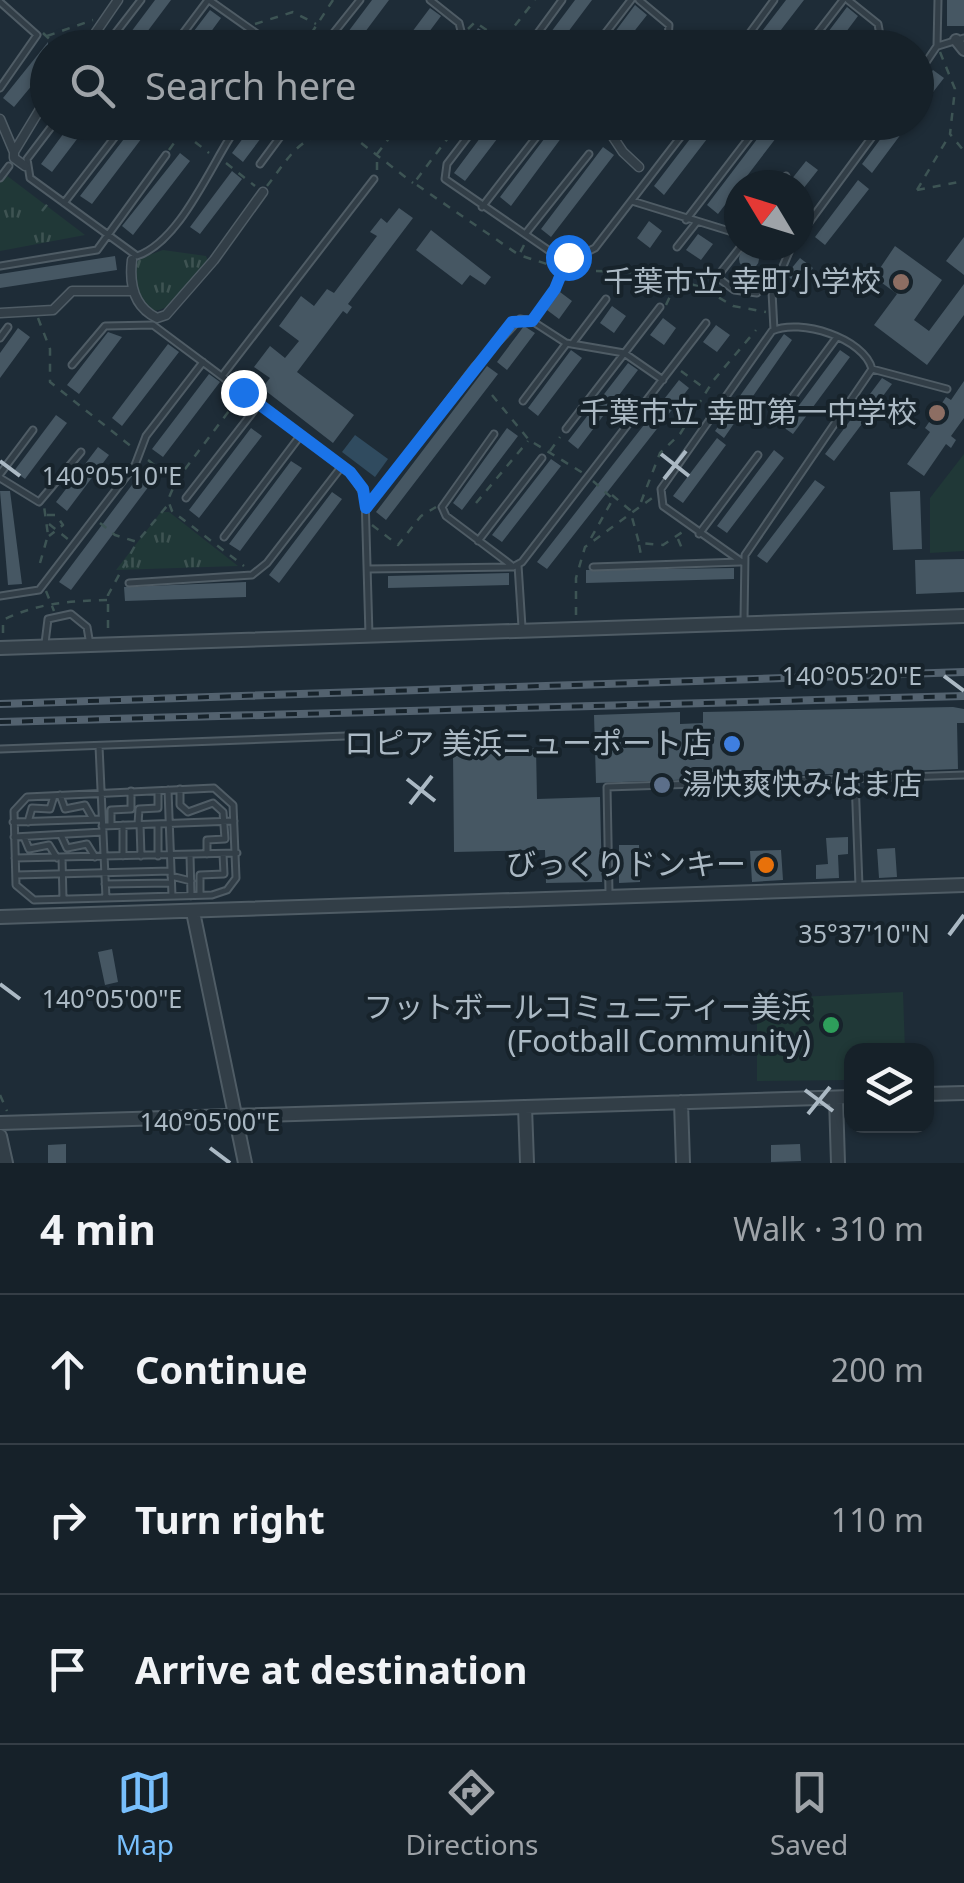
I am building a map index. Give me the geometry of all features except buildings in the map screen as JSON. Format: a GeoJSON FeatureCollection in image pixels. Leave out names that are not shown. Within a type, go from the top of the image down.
{"type":"FeatureCollection","features":[{"type":"Feature","properties":{"kind":"street"},"geometry":{"type":"LineString","coordinates":[[97,30],[118,0]]}},
{"type":"Feature","properties":{"kind":"street"},"geometry":{"type":"LineString","coordinates":[[0,119],[14,158],[25,166]]}},
{"type":"Feature","properties":{"kind":"street"},"geometry":{"type":"LineString","coordinates":[[14,152],[30,126]]}},
{"type":"Feature","properties":{"kind":"street"},"geometry":{"type":"LineString","coordinates":[[618,140],[639,166]]}},
{"type":"Feature","properties":{"kind":"street"},"geometry":{"type":"LineString","coordinates":[[132,260],[133,291],[143,311],[157,318],[166,316],[214,260],[263,192]]}},
{"type":"Feature","properties":{"kind":"street"},"geometry":{"type":"LineString","coordinates":[[0,313],[52,310],[72,291],[133,291]]}},
{"type":"Feature","properties":{"kind":"street"},"geometry":{"type":"LineString","coordinates":[[0,648],[964,616]]}},
{"type":"Feature","properties":{"kind":"street"},"geometry":{"type":"LineString","coordinates":[[0,917],[609,896],[624,900],[964,885]]}},
{"type":"Feature","properties":{"kind":"street"},"geometry":{"type":"LineString","coordinates":[[192,912],[245,1163]]}},
{"type":"Feature","properties":{"kind":"street"},"geometry":{"type":"LineString","coordinates":[[934,1094],[964,1093]]}},
{"type":"Feature","properties":{"kind":"street"},"geometry":{"type":"LineString","coordinates":[[836,1098],[838,1163]]}},
{"type":"Feature","properties":{"kind":"street"},"geometry":{"type":"LineString","coordinates":[[0,1122],[844,1098]]}},
{"type":"Feature","properties":{"kind":"street"},"geometry":{"type":"LineString","coordinates":[[681,1102],[683,1163]]}},
{"type":"Feature","properties":{"kind":"street"},"geometry":{"type":"LineString","coordinates":[[525,1107],[527,1163]]}},
{"type":"Feature","properties":{"kind":"street"},"geometry":{"type":"LineString","coordinates":[[0,1136],[6,1163]]}},
{"type":"Feature","properties":{"kind":"lane"},"geometry":{"type":"LineString","coordinates":[[118,30],[141,0]]}},
{"type":"Feature","properties":{"kind":"lane"},"geometry":{"type":"LineString","coordinates":[[186,30],[208,0],[250,29]]}},
{"type":"Feature","properties":{"kind":"lane"},"geometry":{"type":"LineString","coordinates":[[336,30],[360,0]]}},
{"type":"Feature","properties":{"kind":"lane"},"geometry":{"type":"LineString","coordinates":[[430,0],[452,15],[462,29]]}},
{"type":"Feature","properties":{"kind":"lane"},"geometry":{"type":"LineString","coordinates":[[540,30],[562,0]]}},
{"type":"Feature","properties":{"kind":"lane"},"geometry":{"type":"LineString","coordinates":[[608,30],[631,0]]}},
{"type":"Feature","properties":{"kind":"lane"},"geometry":{"type":"LineString","coordinates":[[639,0],[669,26],[669,30]]}},
{"type":"Feature","properties":{"kind":"lane"},"geometry":{"type":"LineString","coordinates":[[752,30],[774,0]]}},
{"type":"Feature","properties":{"kind":"lane"},"geometry":{"type":"LineString","coordinates":[[821,30],[846,0],[878,24],[879,30]]}},
{"type":"Feature","properties":{"kind":"lane"},"geometry":{"type":"LineString","coordinates":[[934,51],[938,0]]}},
{"type":"Feature","properties":{"kind":"lane"},"geometry":{"type":"LineString","coordinates":[[0,3],[31,30]]}},
{"type":"Feature","properties":{"kind":"lane"},"geometry":{"type":"LineString","coordinates":[[937,46],[961,43]]}},
{"type":"Feature","properties":{"kind":"lane"},"geometry":{"type":"LineString","coordinates":[[0,88],[30,45]]}},
{"type":"Feature","properties":{"kind":"lane"},"geometry":{"type":"LineString","coordinates":[[42,140],[25,166],[30,178],[137,256],[156,247],[203,185],[229,140]]}},
{"type":"Feature","properties":{"kind":"lane"},"geometry":{"type":"LineString","coordinates":[[64,203],[112,140]]}},
{"type":"Feature","properties":{"kind":"lane"},"geometry":{"type":"LineString","coordinates":[[260,164],[278,140]]}},
{"type":"Feature","properties":{"kind":"lane"},"geometry":{"type":"LineString","coordinates":[[466,140],[444,171],[450,186],[551,252],[568,257],[595,248],[678,140]]}},
{"type":"Feature","properties":{"kind":"lane"},"geometry":{"type":"LineString","coordinates":[[482,207],[534,140]]}},
{"type":"Feature","properties":{"kind":"lane"},"geometry":{"type":"LineString","coordinates":[[686,220],[746,140]]}},
{"type":"Feature","properties":{"kind":"lane"},"geometry":{"type":"LineString","coordinates":[[814,216],[870,140]]}},
{"type":"Feature","properties":{"kind":"lane"},"geometry":{"type":"LineString","coordinates":[[526,236],[588,154]]}},
{"type":"Feature","properties":{"kind":"lane"},"geometry":{"type":"LineString","coordinates":[[0,266],[93,252],[166,156]]}},
{"type":"Feature","properties":{"kind":"lane"},"geometry":{"type":"LineString","coordinates":[[0,178],[9,166]]}},
{"type":"Feature","properties":{"kind":"lane"},"geometry":{"type":"LineString","coordinates":[[222,376],[374,180]]}},
{"type":"Feature","properties":{"kind":"lane"},"geometry":{"type":"LineString","coordinates":[[632,202],[724,230]]}},
{"type":"Feature","properties":{"kind":"lane"},"geometry":{"type":"LineString","coordinates":[[677,248],[696,223]]}},
{"type":"Feature","properties":{"kind":"lane"},"geometry":{"type":"LineString","coordinates":[[532,321],[555,289],[568,257]]}},
{"type":"Feature","properties":{"kind":"lane"},"geometry":{"type":"LineString","coordinates":[[730,260],[716,277],[734,290],[758,293]]}},
{"type":"Feature","properties":{"kind":"lane"},"geometry":{"type":"LineString","coordinates":[[774,330],[772,292],[785,260]]}},
{"type":"Feature","properties":{"kind":"lane"},"geometry":{"type":"LineString","coordinates":[[523,402],[606,298]]}},
{"type":"Feature","properties":{"kind":"lane"},"geometry":{"type":"LineString","coordinates":[[566,429],[660,307]]}},
{"type":"Feature","properties":{"kind":"lane"},"geometry":{"type":"LineString","coordinates":[[366,508],[512,322],[532,321],[569,344],[624,353],[663,380]]}},
{"type":"Feature","properties":{"kind":"lane"},"geometry":{"type":"LineString","coordinates":[[522,630],[515,566],[706,323]]}},
{"type":"Feature","properties":{"kind":"lane"},"geometry":{"type":"LineString","coordinates":[[72,365],[100,330],[153,326],[342,466],[363,489],[369,635]]}},
{"type":"Feature","properties":{"kind":"lane"},"geometry":{"type":"LineString","coordinates":[[742,562],[698,534],[663,506],[659,496],[734,380],[774,330],[789,326],[838,337],[867,358],[872,369],[947,390]]}},
{"type":"Feature","properties":{"kind":"lane"},"geometry":{"type":"LineString","coordinates":[[0,338],[8,327]]}},
{"type":"Feature","properties":{"kind":"lane"},"geometry":{"type":"LineString","coordinates":[[778,416],[838,337]]}},
{"type":"Feature","properties":{"kind":"lane"},"geometry":{"type":"LineString","coordinates":[[0,596],[30,594],[41,587],[135,465],[146,436],[203,362]]}},
{"type":"Feature","properties":{"kind":"lane"},"geometry":{"type":"LineString","coordinates":[[744,623],[742,562],[800,479],[814,448],[872,369]]}},
{"type":"Feature","properties":{"kind":"lane"},"geometry":{"type":"LineString","coordinates":[[186,498],[259,404]]}},
{"type":"Feature","properties":{"kind":"lane"},"geometry":{"type":"LineString","coordinates":[[33,430],[0,476],[30,501],[42,501],[82,452]]}},
{"type":"Feature","properties":{"kind":"lane"},"geometry":{"type":"LineString","coordinates":[[494,434],[442,507],[446,516],[515,566]]}},
{"type":"Feature","properties":{"kind":"lane"},"geometry":{"type":"LineString","coordinates":[[224,537],[300,436]]}},
{"type":"Feature","properties":{"kind":"lane"},"geometry":{"type":"LineString","coordinates":[[698,534],[758,455]]}},
{"type":"Feature","properties":{"kind":"lane"},"geometry":{"type":"LineString","coordinates":[[478,540],[542,458]]}},
{"type":"Feature","properties":{"kind":"lane"},"geometry":{"type":"LineString","coordinates":[[129,583],[252,575],[266,563],[342,466]]}},
{"type":"Feature","properties":{"kind":"lane"},"geometry":{"type":"LineString","coordinates":[[593,567],[742,562]]}},
{"type":"Feature","properties":{"kind":"lane"},"geometry":{"type":"LineString","coordinates":[[368,569],[515,566]]}},
{"type":"Feature","properties":{"kind":"lane"},"geometry":{"type":"LineString","coordinates":[[45,646],[48,620],[55,615],[80,618],[87,627],[90,645]]}},
{"type":"Feature","properties":{"kind":"lane"},"geometry":{"type":"LineString","coordinates":[[0,749],[346,736]]}},
{"type":"Feature","properties":{"kind":"lane"},"geometry":{"type":"LineString","coordinates":[[99,746],[106,898]]}},
{"type":"Feature","properties":{"kind":"lane"},"geometry":{"type":"LineString","coordinates":[[609,896],[607,786],[964,775]]}},
{"type":"Feature","properties":{"kind":"lane"},"geometry":{"type":"LineString","coordinates":[[856,778],[859,889]]}},
{"type":"Feature","properties":{"kind":"lane"},"geometry":{"type":"LineString","coordinates":[[141,856],[139,809],[158,808],[158,790]]}},
{"type":"Feature","properties":{"kind":"lane"},"geometry":{"type":"LineString","coordinates":[[168,790],[172,896]]}},
{"type":"Feature","properties":{"kind":"lane"},"geometry":{"type":"LineString","coordinates":[[180,790],[184,809],[194,812],[213,803],[225,821],[226,839],[207,840],[207,854]]}},
{"type":"Feature","properties":{"kind":"lane"},"geometry":{"type":"LineString","coordinates":[[111,825],[111,810],[132,810],[130,791]]}},
{"type":"Feature","properties":{"kind":"lane"},"geometry":{"type":"LineString","coordinates":[[222,791],[233,805],[237,853],[232,885],[219,893],[191,896],[27,897],[16,885],[14,811],[27,798],[101,792],[222,791]]}},
{"type":"Feature","properties":{"kind":"lane"},"geometry":{"type":"LineString","coordinates":[[57,795],[64,809],[85,805],[102,825]]}},
{"type":"Feature","properties":{"kind":"lane"},"geometry":{"type":"LineString","coordinates":[[28,822],[32,808],[47,811],[57,795]]}},
{"type":"Feature","properties":{"kind":"lane"},"geometry":{"type":"LineString","coordinates":[[14,822],[93,819]]}},
{"type":"Feature","properties":{"kind":"lane"},"geometry":{"type":"LineString","coordinates":[[14,838],[62,835],[102,825],[234,820]]}},
{"type":"Feature","properties":{"kind":"lane"},"geometry":{"type":"LineString","coordinates":[[158,824],[158,856]]}},
{"type":"Feature","properties":{"kind":"lane"},"geometry":{"type":"LineString","coordinates":[[123,825],[123,856]]}},
{"type":"Feature","properties":{"kind":"lane"},"geometry":{"type":"LineString","coordinates":[[62,835],[67,848],[87,844],[95,857]]}},
{"type":"Feature","properties":{"kind":"lane"},"geometry":{"type":"LineString","coordinates":[[24,837],[32,850],[52,846],[60,859],[63,899]]}},
{"type":"Feature","properties":{"kind":"lane"},"geometry":{"type":"LineString","coordinates":[[132,841],[140,841]]}},
{"type":"Feature","properties":{"kind":"lane"},"geometry":{"type":"LineString","coordinates":[[150,841],[158,841]]}},
{"type":"Feature","properties":{"kind":"lane"},"geometry":{"type":"LineString","coordinates":[[114,842],[123,842]]}},
{"type":"Feature","properties":{"kind":"lane"},"geometry":{"type":"LineString","coordinates":[[15,858],[237,853]]}},
{"type":"Feature","properties":{"kind":"lane"},"geometry":{"type":"LineString","coordinates":[[200,895],[200,875],[224,874],[223,854]]}},
{"type":"Feature","properties":{"kind":"lane"},"geometry":{"type":"LineString","coordinates":[[190,855],[191,896]]}},
{"type":"Feature","properties":{"kind":"lane"},"geometry":{"type":"LineString","coordinates":[[16,875],[104,873],[190,881]]}},
{"type":"Feature","properties":{"kind":"lane"},"geometry":{"type":"LineString","coordinates":[[105,884],[171,877]]}},
{"type":"Feature","properties":{"kind":"path"},"geometry":{"type":"LineString","coordinates":[[313,30],[333,0]]}},
{"type":"Feature","properties":{"kind":"path"},"geometry":{"type":"LineString","coordinates":[[511,30],[535,0]]}},
{"type":"Feature","properties":{"kind":"path"},"geometry":{"type":"LineString","coordinates":[[250,29],[293,12],[316,24]]}},
{"type":"Feature","properties":{"kind":"path"},"geometry":{"type":"LineString","coordinates":[[66,30],[105,18]]}},
{"type":"Feature","properties":{"kind":"path"},"geometry":{"type":"LineString","coordinates":[[462,29],[475,22],[490,30]]}},
{"type":"Feature","properties":{"kind":"path"},"geometry":{"type":"LineString","coordinates":[[937,46],[956,89],[950,134],[917,190],[964,182]]}},
{"type":"Feature","properties":{"kind":"path"},"geometry":{"type":"LineString","coordinates":[[950,134],[964,151]]}},
{"type":"Feature","properties":{"kind":"path"},"geometry":{"type":"LineString","coordinates":[[166,156],[177,140]]}},
{"type":"Feature","properties":{"kind":"path"},"geometry":{"type":"LineString","coordinates":[[193,140],[214,156]]}},
{"type":"Feature","properties":{"kind":"path"},"geometry":{"type":"LineString","coordinates":[[222,160],[263,192],[307,140]]}},
{"type":"Feature","properties":{"kind":"path"},"geometry":{"type":"LineString","coordinates":[[357,140],[414,184]]}},
{"type":"Feature","properties":{"kind":"path"},"geometry":{"type":"LineString","coordinates":[[374,180],[376,154],[387,140]]}},
{"type":"Feature","properties":{"kind":"path"},"geometry":{"type":"LineString","coordinates":[[247,180],[260,164]]}},
{"type":"Feature","properties":{"kind":"path"},"geometry":{"type":"LineString","coordinates":[[426,168],[438,176]]}},
{"type":"Feature","properties":{"kind":"path"},"geometry":{"type":"LineString","coordinates":[[42,211],[54,196]]}},
{"type":"Feature","properties":{"kind":"path"},"geometry":{"type":"LineString","coordinates":[[526,236],[519,255],[560,268]]}},
{"type":"Feature","properties":{"kind":"path"},"geometry":{"type":"LineString","coordinates":[[596,271],[634,270],[678,279],[733,306],[772,313]]}},
{"type":"Feature","properties":{"kind":"path"},"geometry":{"type":"LineString","coordinates":[[660,307],[666,304],[678,279]]}},
{"type":"Feature","properties":{"kind":"path"},"geometry":{"type":"LineString","coordinates":[[30,310],[46,335],[50,382],[136,452]]}},
{"type":"Feature","properties":{"kind":"path"},"geometry":{"type":"LineString","coordinates":[[640,502],[657,460],[756,330]]}},
{"type":"Feature","properties":{"kind":"path"},"geometry":{"type":"LineString","coordinates":[[674,366],[708,391]]}},
{"type":"Feature","properties":{"kind":"path"},"geometry":{"type":"LineString","coordinates":[[492,395],[529,440],[584,474]]}},
{"type":"Feature","properties":{"kind":"path"},"geometry":{"type":"LineString","coordinates":[[550,452],[566,429]]}},
{"type":"Feature","properties":{"kind":"path"},"geometry":{"type":"LineString","coordinates":[[476,503],[529,440]]}},
{"type":"Feature","properties":{"kind":"path"},"geometry":{"type":"LineString","coordinates":[[143,456],[176,481]]}},
{"type":"Feature","properties":{"kind":"path"},"geometry":{"type":"LineString","coordinates":[[591,479],[630,510],[641,555]]}},
{"type":"Feature","properties":{"kind":"path"},"geometry":{"type":"LineString","coordinates":[[576,615],[576,578],[581,555],[611,505],[612,495]]}},
{"type":"Feature","properties":{"kind":"path"},"geometry":{"type":"LineString","coordinates":[[591,539],[640,502],[659,496]]}},
{"type":"Feature","properties":{"kind":"path"},"geometry":{"type":"LineString","coordinates":[[40,563],[48,536],[42,501]]}},
{"type":"Feature","properties":{"kind":"path"},"geometry":{"type":"LineString","coordinates":[[108,628],[107,600],[137,542],[168,505]]}},
{"type":"Feature","properties":{"kind":"path"},"geometry":{"type":"LineString","coordinates":[[371,524],[398,545],[421,516],[442,507]]}},
{"type":"Feature","properties":{"kind":"path"},"geometry":{"type":"LineString","coordinates":[[45,515],[62,520],[59,533]]}},
{"type":"Feature","properties":{"kind":"path"},"geometry":{"type":"LineString","coordinates":[[100,523],[115,535],[137,542]]}},
{"type":"Feature","properties":{"kind":"path"},"geometry":{"type":"LineString","coordinates":[[47,524],[74,544]]}},
{"type":"Feature","properties":{"kind":"path"},"geometry":{"type":"LineString","coordinates":[[639,543],[663,545],[678,538],[688,526]]}},
{"type":"Feature","properties":{"kind":"path"},"geometry":{"type":"LineString","coordinates":[[196,540],[202,532]]}},
{"type":"Feature","properties":{"kind":"path"},"geometry":{"type":"LineString","coordinates":[[48,536],[59,533]]}},
{"type":"Feature","properties":{"kind":"path"},"geometry":{"type":"LineString","coordinates":[[678,538],[683,550]]}},
{"type":"Feature","properties":{"kind":"path"},"geometry":{"type":"LineString","coordinates":[[41,587],[53,601],[55,615]]}},
{"type":"Feature","properties":{"kind":"path"},"geometry":{"type":"LineString","coordinates":[[3,633],[3,620],[53,601],[107,600]]}},
{"type":"Feature","properties":{"kind":"path"},"geometry":{"type":"LineString","coordinates":[[0,1095],[2,1105],[14,1115]]}},
{"type":"Feature","properties":{"kind":"green space"},"geometry":{"type":"Polygon","coordinates":[[[6,175],[85,235],[0,251],[0,182],[6,175]]]}},
{"type":"Feature","properties":{"kind":"green space"},"geometry":{"type":"Polygon","coordinates":[[[163,250],[206,256],[208,261],[176,301],[149,311],[135,287],[135,265],[138,259],[163,250]]]}},
{"type":"Feature","properties":{"kind":"green space"},"geometry":{"type":"Polygon","coordinates":[[[964,454],[964,551],[930,553],[930,498],[964,454]]]}},
{"type":"Feature","properties":{"kind":"green space"},"geometry":{"type":"Polygon","coordinates":[[[161,512],[169,512],[238,566],[116,570],[161,512]]]}},
{"type":"Feature","properties":{"kind":"green space","name":"フットボールコミュニティー美浜 (Football Community)"},"geometry":{"type":"Polygon","coordinates":[[[903,992],[905,1043],[844,1043],[844,1080],[757,1081],[757,999],[903,992]]]}},
{"type":"Feature","properties":{"kind":"water"},"geometry":{"type":"Polygon","coordinates":[[[355,435],[388,459],[375,477],[342,452],[355,435]]]}},
{"type":"Feature","properties":{"kind":"railway"},"geometry":{"type":"LineString","coordinates":[[0,704],[964,672]]}},
{"type":"Feature","properties":{"kind":"railway"},"geometry":{"type":"LineString","coordinates":[[0,722],[964,696]]}},
{"type":"Feature","properties":{"kind":"place","name":"千葉市立 幸町小学校"},"geometry":{"type":"Point","coordinates":[901,282]}},
{"type":"Feature","properties":{"kind":"place","name":"千葉市立 幸町第一中学校"},"geometry":{"type":"Point","coordinates":[937,413]}},
{"type":"Feature","properties":{"kind":"place","name":"ロピア 美浜ニューポート店"},"geometry":{"type":"Point","coordinates":[732,744]}},
{"type":"Feature","properties":{"kind":"place","name":"湯快爽快みはま店"},"geometry":{"type":"Point","coordinates":[662,785]}},
{"type":"Feature","properties":{"kind":"place","name":"びっくりドンキー"},"geometry":{"type":"Point","coordinates":[766,865]}},
{"type":"Feature","properties":{"kind":"place","name":"フットボールコミュニティー美浜 (Football Community)"},"geometry":{"type":"Point","coordinates":[831,1025]}},
{"type":"Feature","properties":{"kind":"route"},"geometry":{"type":"LineString","coordinates":[[243,392],[350,472],[363,489],[366,508],[512,322],[526,318],[532,321],[555,289],[568,257]]}}]}
